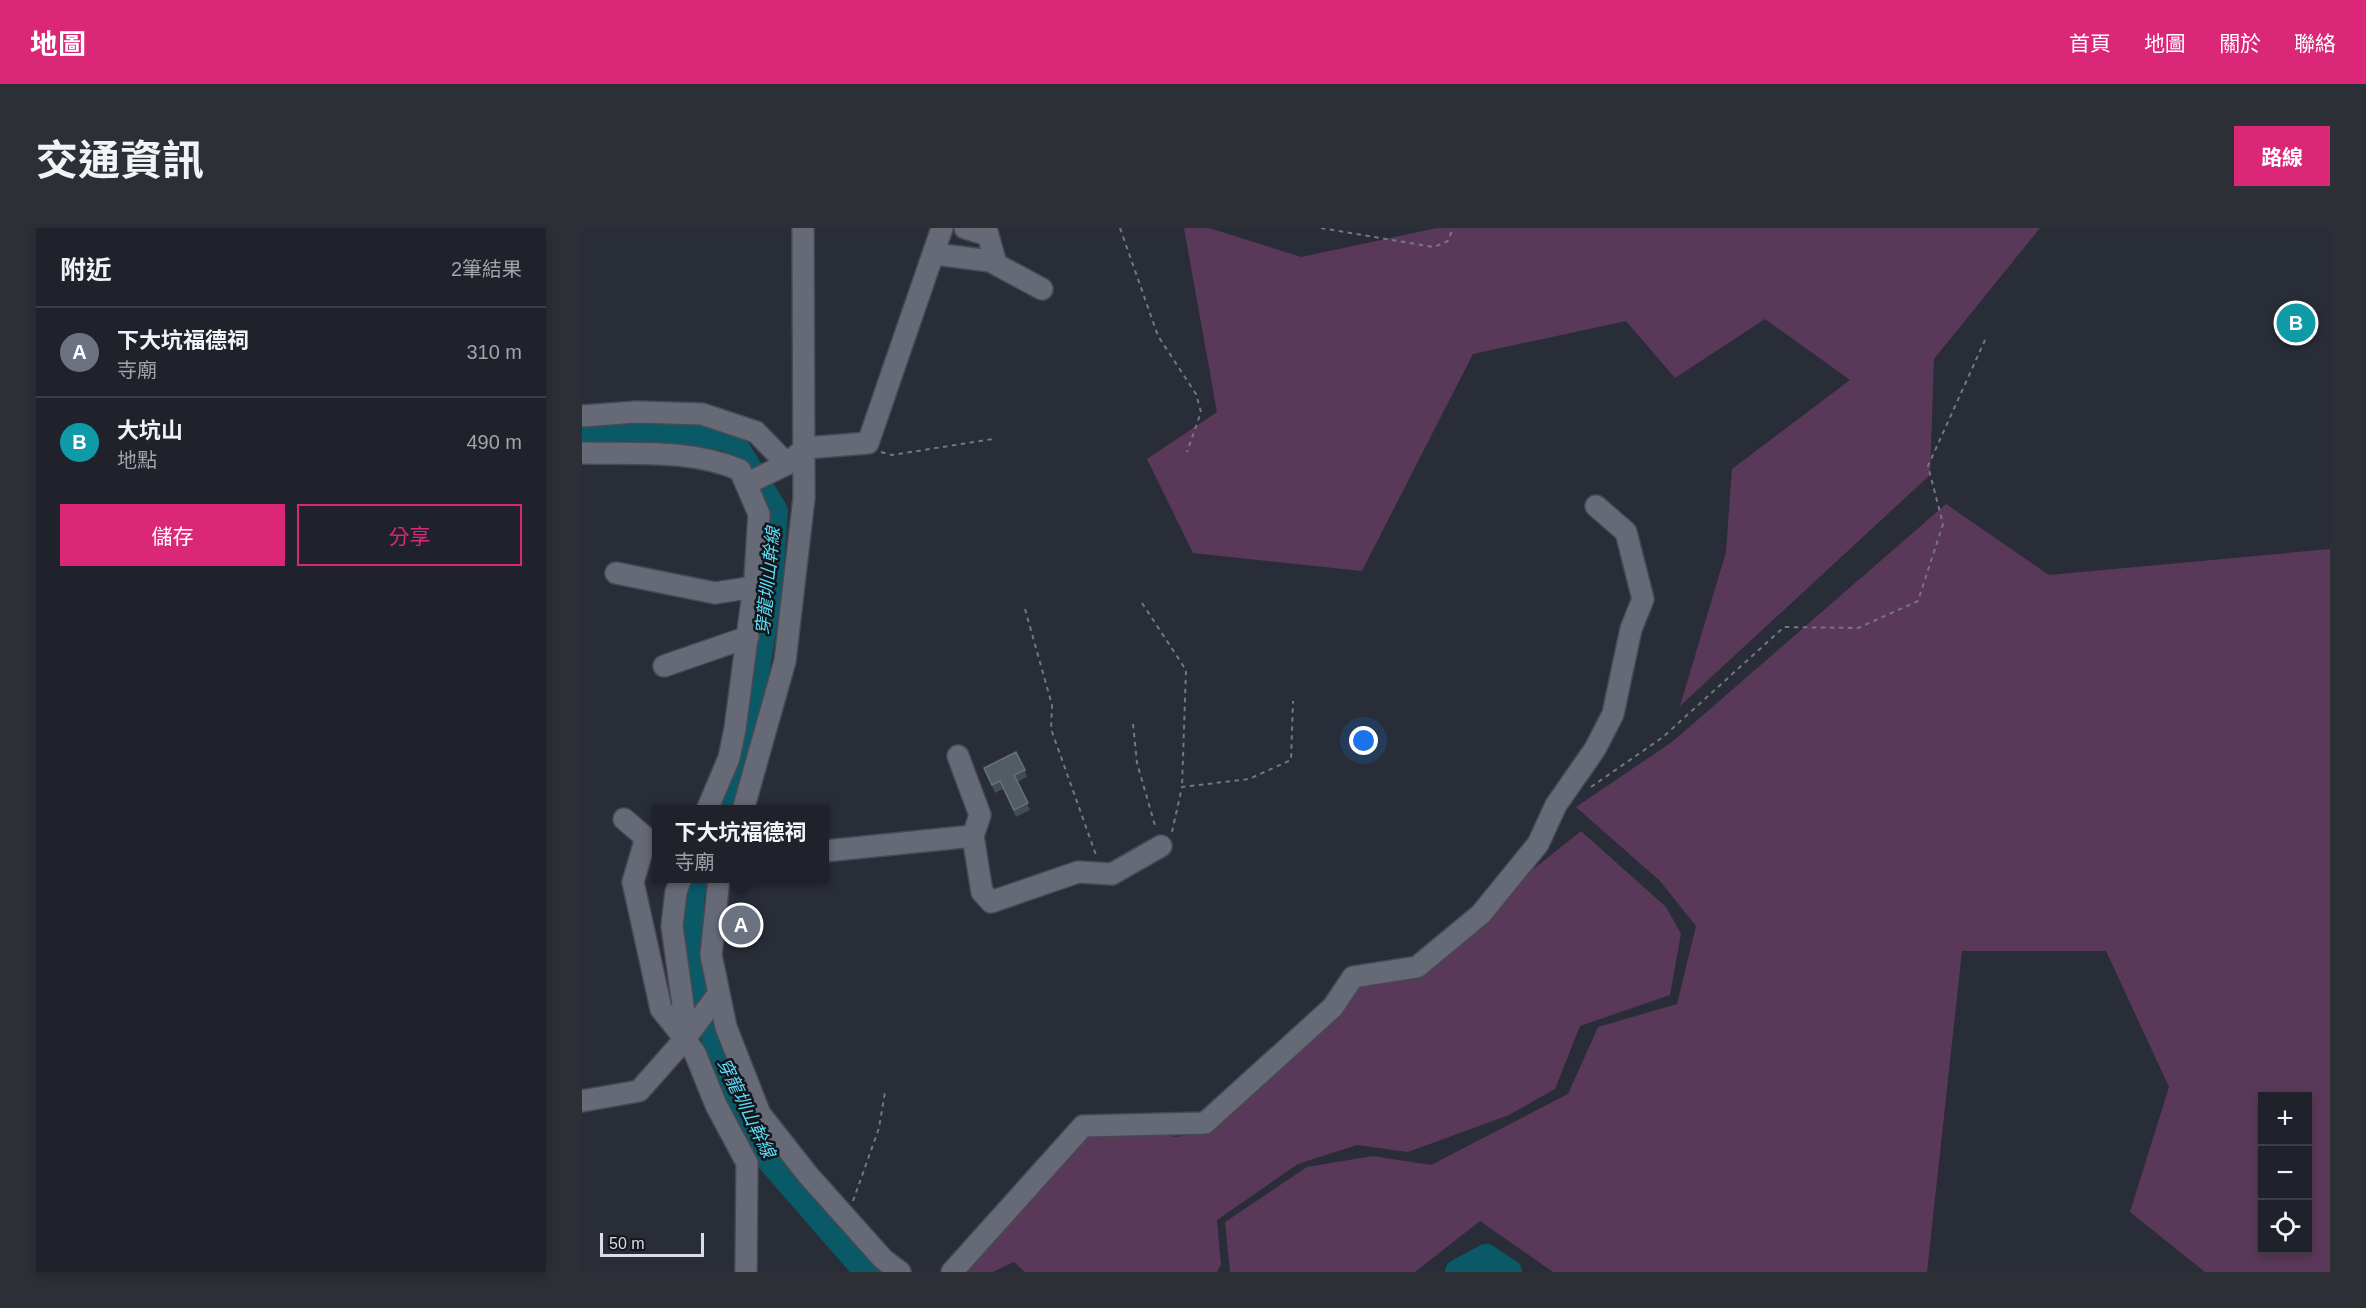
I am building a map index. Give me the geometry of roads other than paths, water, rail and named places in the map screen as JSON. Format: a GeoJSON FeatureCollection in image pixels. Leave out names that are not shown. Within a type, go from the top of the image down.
{"type":"FeatureCollection","features":[{"type":"Feature","properties":{"kind":"street"},"geometry":{"type":"LineString","coordinates":[[744,805],[784,662],[804,498],[803,228]]}},
{"type":"Feature","properties":{"kind":"street"},"geometry":{"type":"LineString","coordinates":[[746,484],[787,465],[805,448],[868,442],[935,254],[942,228]]}},
{"type":"Feature","properties":{"kind":"street"},"geometry":{"type":"LineString","coordinates":[[965,228],[987,231],[996,264]]}},
{"type":"Feature","properties":{"kind":"street"},"geometry":{"type":"LineString","coordinates":[[935,254],[990,261],[1042,289]]}},
{"type":"Feature","properties":{"kind":"street"},"geometry":{"type":"LineString","coordinates":[[582,416],[636,412],[702,414],[756,432],[787,465]]}},
{"type":"Feature","properties":{"kind":"street"},"geometry":{"type":"LineString","coordinates":[[582,453],[673,454],[717,460],[740,470],[759,514],[748,638],[729,758],[709,805]]}},
{"type":"Feature","properties":{"kind":"street"},"geometry":{"type":"LineString","coordinates":[[952,1272],[1083,1126],[1205,1123],[1333,1007],[1353,977],[1417,967],[1480,914],[1538,844],[1556,805],[1595,749],[1613,714],[1631,629],[1643,599],[1626,532],[1596,506]]}},
{"type":"Feature","properties":{"kind":"street"},"geometry":{"type":"LineString","coordinates":[[616,573],[716,594],[754,586]]}},
{"type":"Feature","properties":{"kind":"street"},"geometry":{"type":"LineString","coordinates":[[663,666],[748,638]]}},
{"type":"Feature","properties":{"kind":"street"},"geometry":{"type":"LineString","coordinates":[[958,756],[980,815],[974,836],[982,892],[991,902],[1078,873],[1112,873],[1161,846]]}},
{"type":"Feature","properties":{"kind":"street"},"geometry":{"type":"LineString","coordinates":[[624,819],[645,838],[633,882],[661,1009],[694,1053],[716,1105],[747,1163],[746,1272]]}},
{"type":"Feature","properties":{"kind":"street"},"geometry":{"type":"LineString","coordinates":[[829,851],[974,836]]}},
{"type":"Feature","properties":{"kind":"street"},"geometry":{"type":"LineString","coordinates":[[679,883],[676,892],[672,926],[684,1012],[685,1039]]}},
{"type":"Feature","properties":{"kind":"street"},"geometry":{"type":"LineString","coordinates":[[720,883],[711,955],[726,1027],[760,1113],[883,1259],[900,1272]]}},
{"type":"Feature","properties":{"kind":"street"},"geometry":{"type":"LineString","coordinates":[[582,1101],[639,1091],[685,1039],[719,993]]}},
{"type":"Feature","properties":{"kind":"waterway","name":"穿龍圳山幹線"},"geometry":{"type":"LineString","coordinates":[[582,430],[697,433],[731,439],[775,511],[769,596],[741,764],[726,805]]}},
{"type":"Feature","properties":{"kind":"waterway","name":"穿龍圳山幹線"},"geometry":{"type":"LineString","coordinates":[[696,883],[691,897],[695,970],[723,1068],[766,1156],[867,1272]]}},
{"type":"Feature","properties":{"kind":"waterway","name":"穿龍圳山幹線"},"geometry":{"type":"LineString","coordinates":[[1458,1272],[1486,1257],[1509,1272]]}},
{"type":"Feature","properties":{"kind":"place","name":"大坑山"},"geometry":{"type":"Point","coordinates":[2296,323]}},
{"type":"Feature","properties":{"kind":"place","name":"下大坑福德祠"},"geometry":{"type":"Point","coordinates":[741,925]}}]}
